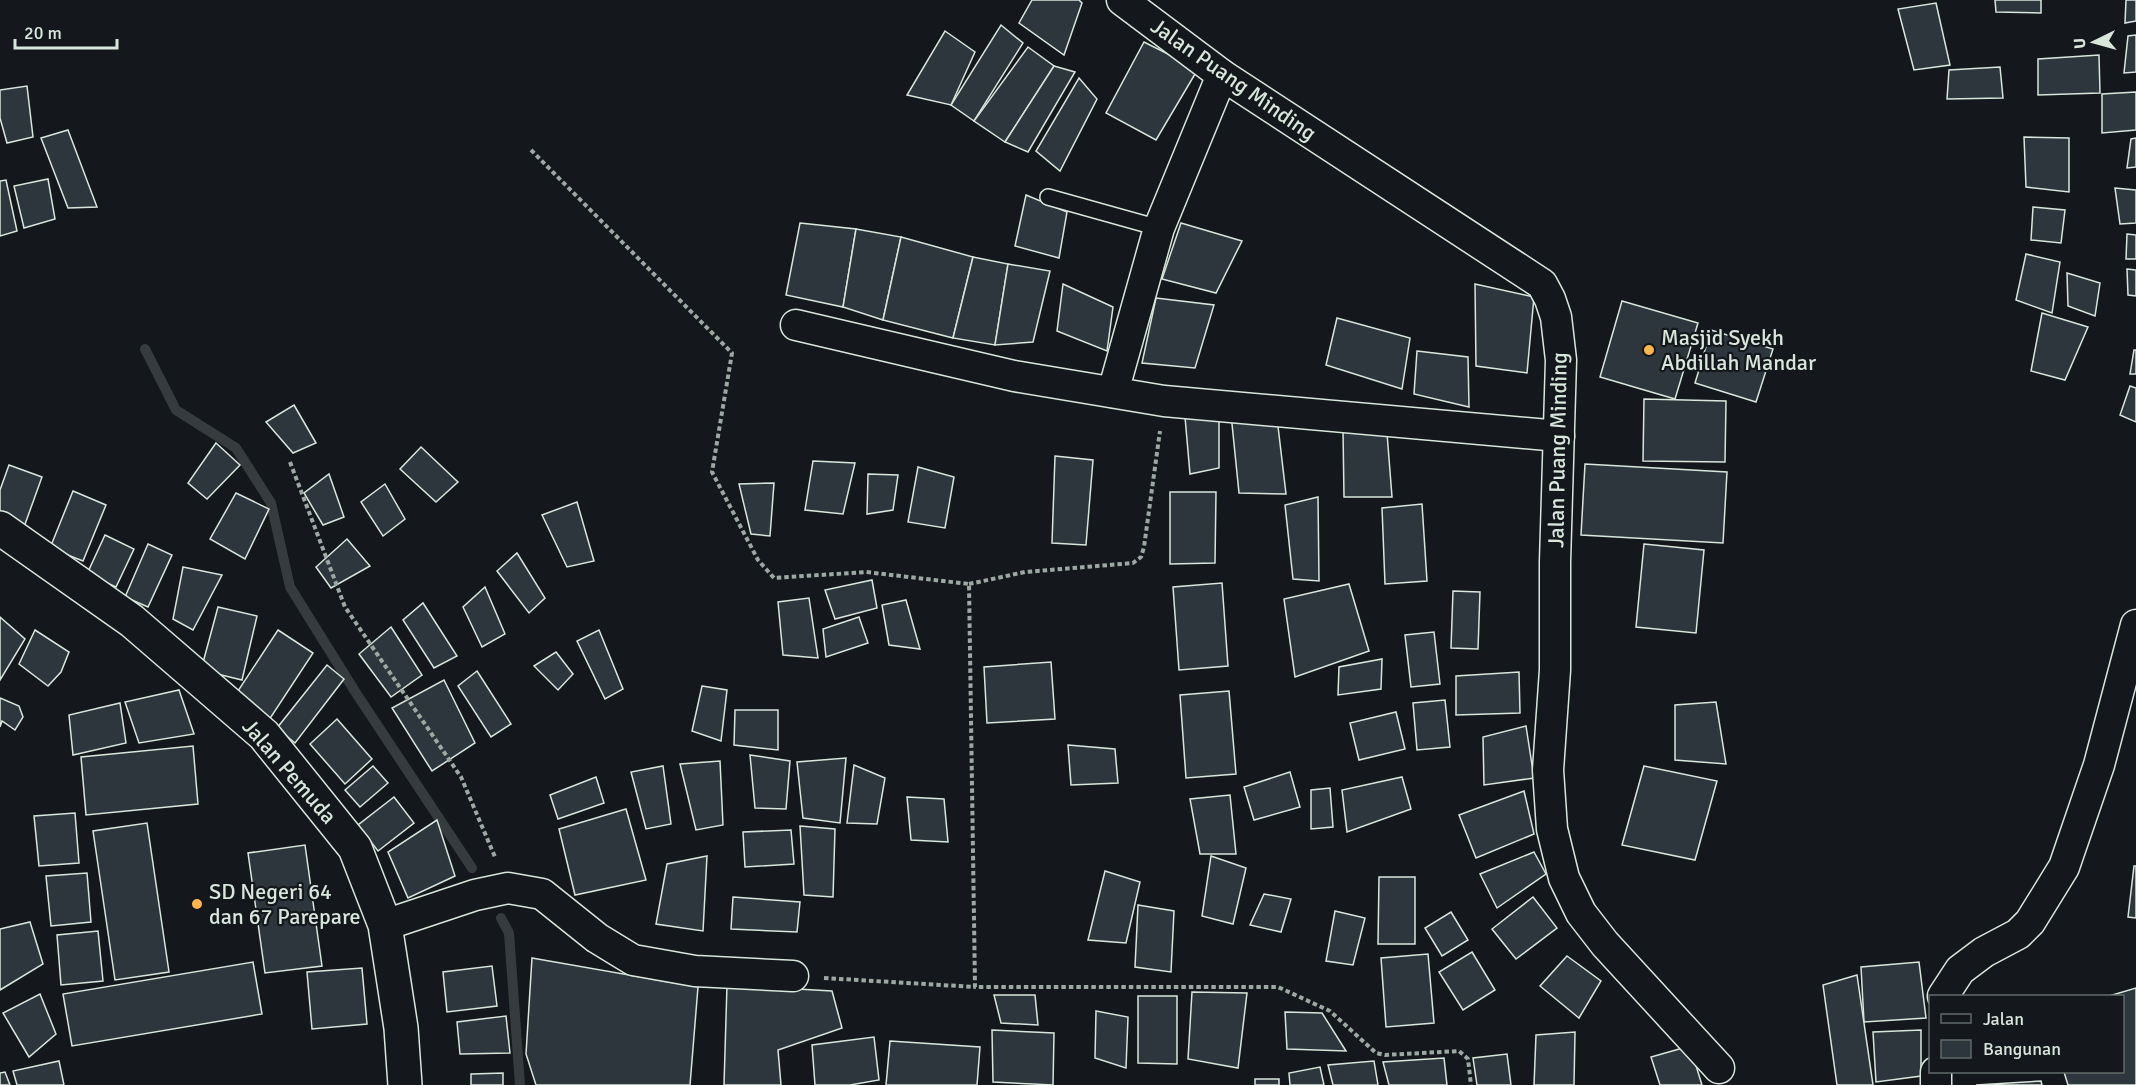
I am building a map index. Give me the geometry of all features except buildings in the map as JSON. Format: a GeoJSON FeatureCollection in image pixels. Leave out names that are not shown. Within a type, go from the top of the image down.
{"type":"FeatureCollection","features":[{"type":"Feature","properties":{"kind":"street","name":"Jalan Puang Minding"},"geometry":{"type":"LineString","coordinates":[[1122,0],[1222,75],[1542,284],[1556,317],[1561,360],[1555,670],[1548,770],[1552,829],[1564,878],[1581,914],[1605,944],[1719,1068]]}},
{"type":"Feature","properties":{"kind":"street"},"geometry":{"type":"LineString","coordinates":[[1113,392],[1159,228],[1222,75]]}},
{"type":"Feature","properties":{"kind":"street"},"geometry":{"type":"LineString","coordinates":[[796,325],[1014,376],[1164,401],[1559,436]]}},
{"type":"Feature","properties":{"kind":"street","name":"Jalan Pemuda"},"geometry":{"type":"LineString","coordinates":[[0,528],[132,621],[264,735],[355,848],[385,925],[401,1028],[405,1085]]}},
{"type":"Feature","properties":{"kind":"street"},"geometry":{"type":"LineString","coordinates":[[1943,995],[1960,970],[1978,956],[2018,934],[2030,922],[2064,867],[2098,765],[2136,625]]}},
{"type":"Feature","properties":{"kind":"street"},"geometry":{"type":"LineString","coordinates":[[385,925],[475,895],[508,888],[542,894],[597,938],[633,960],[695,971],[793,976]]}},
{"type":"Feature","properties":{"kind":"lane"},"geometry":{"type":"LineString","coordinates":[[1048,197],[1159,228]]}},
{"type":"Feature","properties":{"kind":"path"},"geometry":{"type":"LineString","coordinates":[[531,150],[732,353],[712,472],[758,560],[774,578],[866,572],[969,584],[1025,572],[1133,563],[1141,557],[1144,547],[1164,401]]}},
{"type":"Feature","properties":{"kind":"path"},"geometry":{"type":"LineString","coordinates":[[290,462],[345,607],[461,777],[508,888]]}},
{"type":"Feature","properties":{"kind":"path"},"geometry":{"type":"LineString","coordinates":[[969,584],[975,987]]}},
{"type":"Feature","properties":{"kind":"path"},"geometry":{"type":"LineString","coordinates":[[793,976],[975,987],[1278,987],[1330,1011],[1376,1053],[1385,1055],[1459,1051],[1468,1059],[1471,1085]]}},
{"type":"Feature","properties":{"kind":"waterway"},"geometry":{"type":"LineString","coordinates":[[145,349],[176,410],[236,448],[271,503],[290,587],[356,693],[472,868]]}},
{"type":"Feature","properties":{"kind":"waterway"},"geometry":{"type":"LineString","coordinates":[[501,918],[509,933],[520,1085]]}},
{"type":"Feature","properties":{"kind":"place","name":"Masjid Syekh Abdillah Mandar"},"geometry":{"type":"Point","coordinates":[1649,350]}},
{"type":"Feature","properties":{"kind":"place","name":"SD Negeri 64 dan 67 Parepare"},"geometry":{"type":"Point","coordinates":[197,904]}}]}
